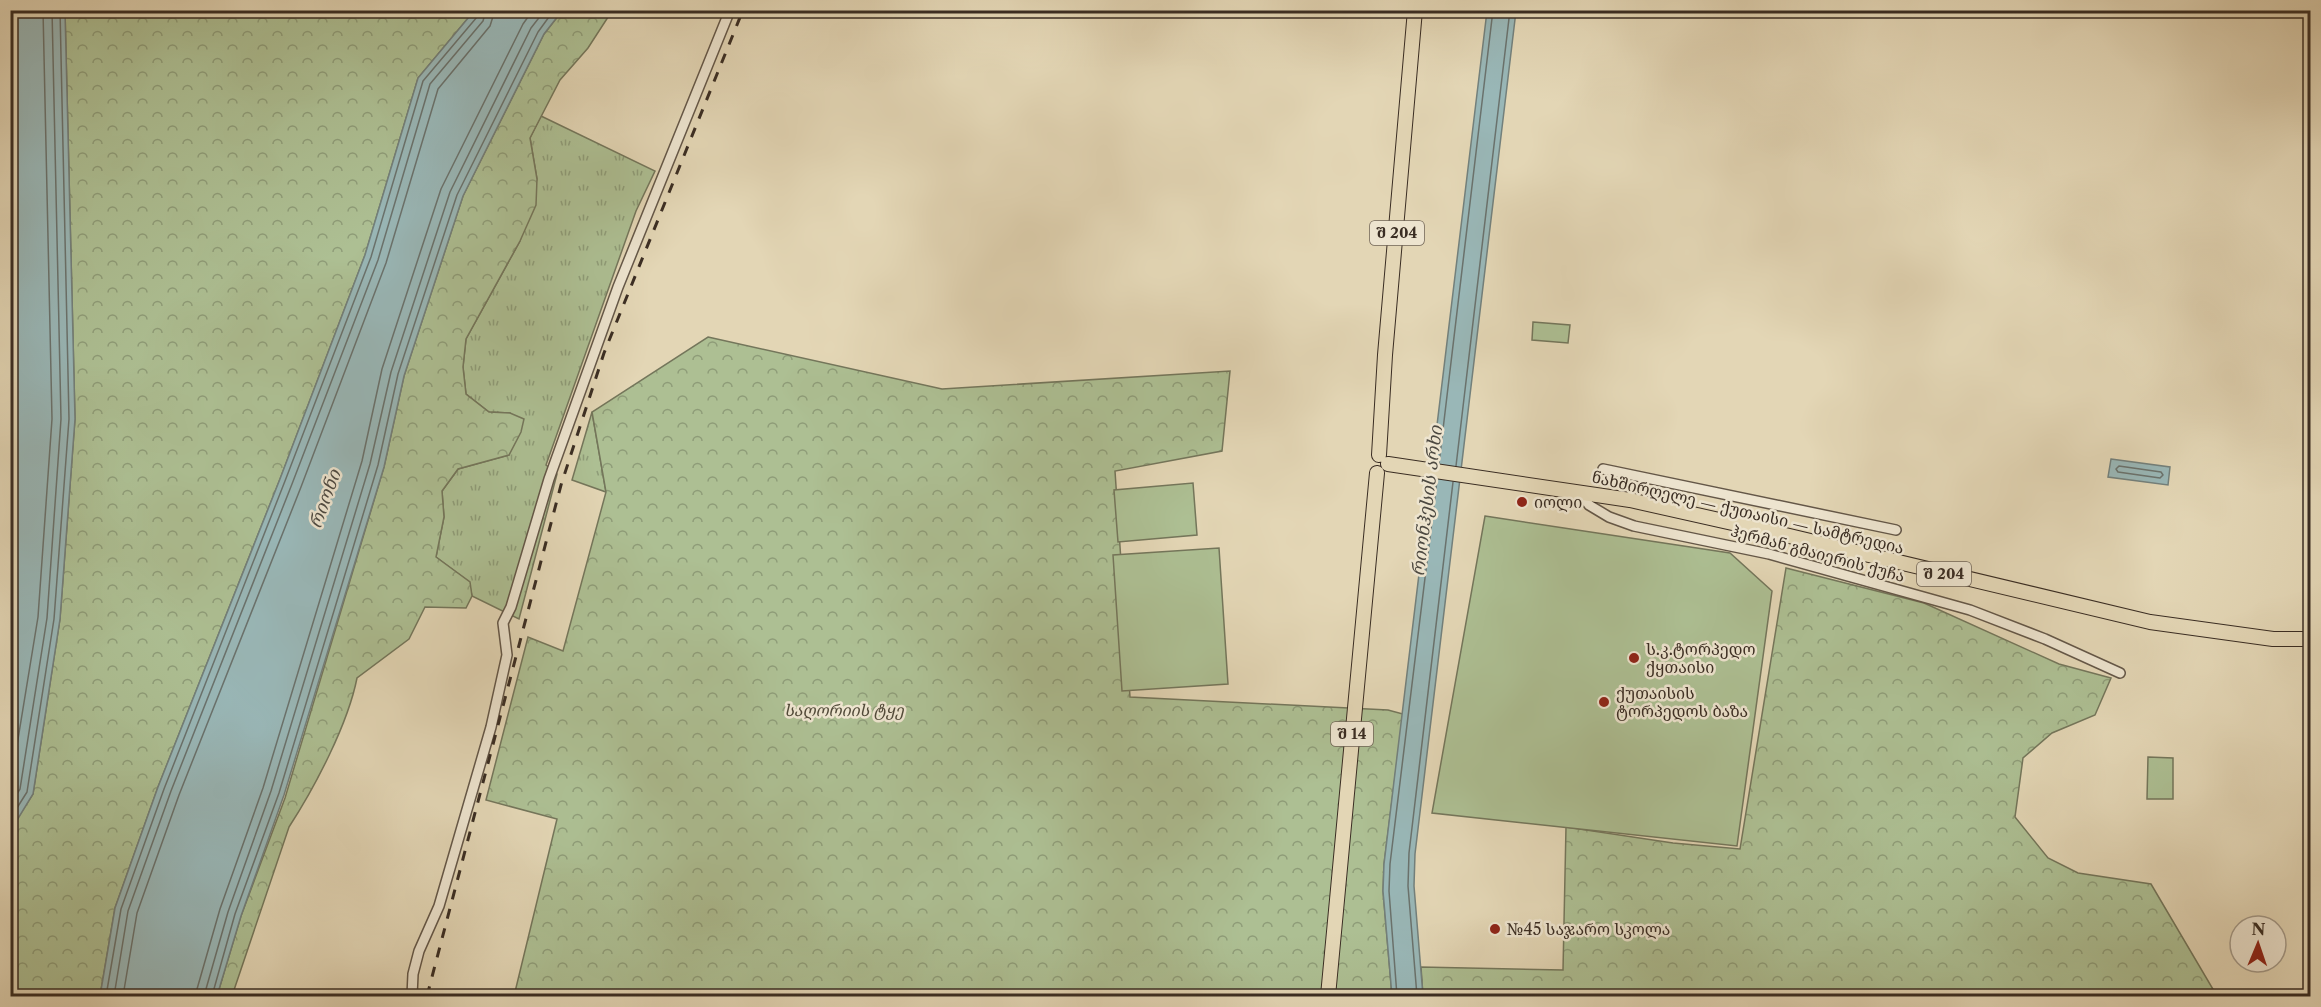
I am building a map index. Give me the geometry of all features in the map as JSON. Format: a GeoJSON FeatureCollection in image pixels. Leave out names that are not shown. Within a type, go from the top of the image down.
{"type":"FeatureCollection","features":[{"type":"Feature","properties":{"kind":"main road","name":"შ 204"},"geometry":{"type":"LineString","coordinates":[[1382,464],[1385,356],[1415,10]]}},
{"type":"Feature","properties":{"kind":"main road","name":"ნახშირღელე — ქუთაისი — სამტრედია"},"geometry":{"type":"LineString","coordinates":[[1382,464],[1630,500],[2150,622],[2274,639],[2310,639]]}},
{"type":"Feature","properties":{"kind":"main road","name":"შ 14"},"geometry":{"type":"LineString","coordinates":[[1328,996],[1382,464]]}},
{"type":"Feature","properties":{"kind":"street"},"geometry":{"type":"LineString","coordinates":[[412,996],[413,974],[419,951],[443,895],[491,727],[507,655],[503,623],[511,608],[549,479],[618,287],[730,10]]}},
{"type":"Feature","properties":{"kind":"street"},"geometry":{"type":"LineString","coordinates":[[1603,469],[1896,530]]}},
{"type":"Feature","properties":{"kind":"street","name":"ჰერმან გმაიერის ქუჩა"},"geometry":{"type":"LineString","coordinates":[[1580,492],[1589,505],[1609,518],[1634,526],[1769,554],[1970,610],[2045,639],[2120,673]]}},
{"type":"Feature","properties":{"kind":"green space"},"geometry":{"type":"Polygon","coordinates":[[[65,11],[474,11],[418,78],[365,255],[280,479],[158,787],[115,908],[100,996],[11,996],[10,830],[33,794],[60,619],[75,419],[65,11]]]}},
{"type":"Feature","properties":{"kind":"green space"},"geometry":{"type":"Polygon","coordinates":[[[562,11],[612,11],[588,48],[560,80],[530,138],[537,179],[536,205],[520,241],[466,339],[463,367],[466,394],[489,412],[510,413],[524,419],[521,432],[509,455],[458,469],[442,491],[444,517],[436,557],[470,582],[472,596],[466,608],[425,607],[409,639],[357,678],[353,696],[329,755],[289,827],[232,996],[217,996],[241,916],[285,798],[384,467],[404,376],[463,196],[544,34],[562,11]]]}},
{"type":"Feature","properties":{"kind":"green space"},"geometry":{"type":"Polygon","coordinates":[[[541,116],[655,171],[636,211],[546,465],[557,474],[519,619],[472,596],[469,582],[436,557],[444,517],[442,491],[458,469],[509,455],[510,413],[489,412],[466,394],[463,367],[466,339],[520,241],[537,179],[530,138],[541,116]]]}},
{"type":"Feature","properties":{"kind":"green space"},"geometry":{"type":"Polygon","coordinates":[[[1533,322],[1570,325],[1568,343],[1532,340],[1533,322]]]}},
{"type":"Feature","properties":{"kind":"green space","name":"საღორიის ტყე"},"geometry":{"type":"Polygon","coordinates":[[[708,337],[942,389],[1230,371],[1222,451],[1115,471],[1130,697],[1388,710],[1403,714],[1384,864],[1383,891],[1392,996],[514,996],[557,819],[486,800],[528,637],[563,651],[606,492],[592,412],[708,337]]]}},
{"type":"Feature","properties":{"kind":"green space"},"geometry":{"type":"Polygon","coordinates":[[[592,412],[606,492],[572,480],[592,412]]]}},
{"type":"Feature","properties":{"kind":"green space"},"geometry":{"type":"Polygon","coordinates":[[[1193,483],[1197,535],[1118,542],[1114,490],[1193,483]]]}},
{"type":"Feature","properties":{"kind":"green space","name":"ქუთაისის ტორპედოს ბაზა"},"geometry":{"type":"Polygon","coordinates":[[[1485,516],[1730,553],[1772,591],[1737,846],[1432,813],[1485,516]]]}},
{"type":"Feature","properties":{"kind":"green space"},"geometry":{"type":"Polygon","coordinates":[[[1219,548],[1228,684],[1122,691],[1113,555],[1219,548]]]}},
{"type":"Feature","properties":{"kind":"green space"},"geometry":{"type":"Polygon","coordinates":[[[1786,568],[1924,603],[2059,664],[2111,678],[2095,715],[2052,733],[2023,758],[2015,817],[2048,858],[2078,873],[2151,884],[2217,996],[1423,996],[1421,967],[1563,970],[1566,827],[1673,843],[1740,849],[1786,568]]]}},
{"type":"Feature","properties":{"kind":"green space"},"geometry":{"type":"Polygon","coordinates":[[[2148,757],[2173,758],[2173,799],[2147,799],[2148,757]]]}},
{"type":"Feature","properties":{"kind":"water"},"geometry":{"type":"Polygon","coordinates":[[[11,10],[65,11],[75,419],[60,619],[33,794],[11,830],[11,10]]]}},
{"type":"Feature","properties":{"kind":"water","name":"რიონი"},"geometry":{"type":"Polygon","coordinates":[[[474,11],[562,11],[544,34],[463,196],[404,376],[384,467],[284,795],[241,916],[217,996],[100,996],[115,908],[158,787],[280,479],[365,255],[418,78],[474,11]]]}},
{"type":"Feature","properties":{"kind":"water"},"geometry":{"type":"Polygon","coordinates":[[[1487,11],[1516,11],[1415,854],[1414,886],[1423,996],[1392,996],[1383,891],[1384,864],[1487,11]]]}},
{"type":"Feature","properties":{"kind":"water"},"geometry":{"type":"Polygon","coordinates":[[[2111,459],[2170,467],[2168,485],[2108,477],[2111,459]]]}},
{"type":"Feature","properties":{"kind":"railway"},"geometry":{"type":"LineString","coordinates":[[427,996],[561,485],[604,353],[743,10]]}},
{"type":"Feature","properties":{"kind":"place","name":"იოლი"},"geometry":{"type":"Point","coordinates":[1522,502]}},
{"type":"Feature","properties":{"kind":"place","name":"ს.კ.ტორპედო ქყთაისი"},"geometry":{"type":"Point","coordinates":[1634,658]}},
{"type":"Feature","properties":{"kind":"place","name":"ქუთაისის ტორპედოს ბაზა"},"geometry":{"type":"Point","coordinates":[1604,702]}},
{"type":"Feature","properties":{"kind":"place","name":"№45 საჯარო სკოლა"},"geometry":{"type":"Point","coordinates":[1495,929]}},
{"type":"Feature","properties":{"kind":"water label","name":"რიონჰესის არხი"},"geometry":{"type":"Point","coordinates":[1427,501]}}]}
